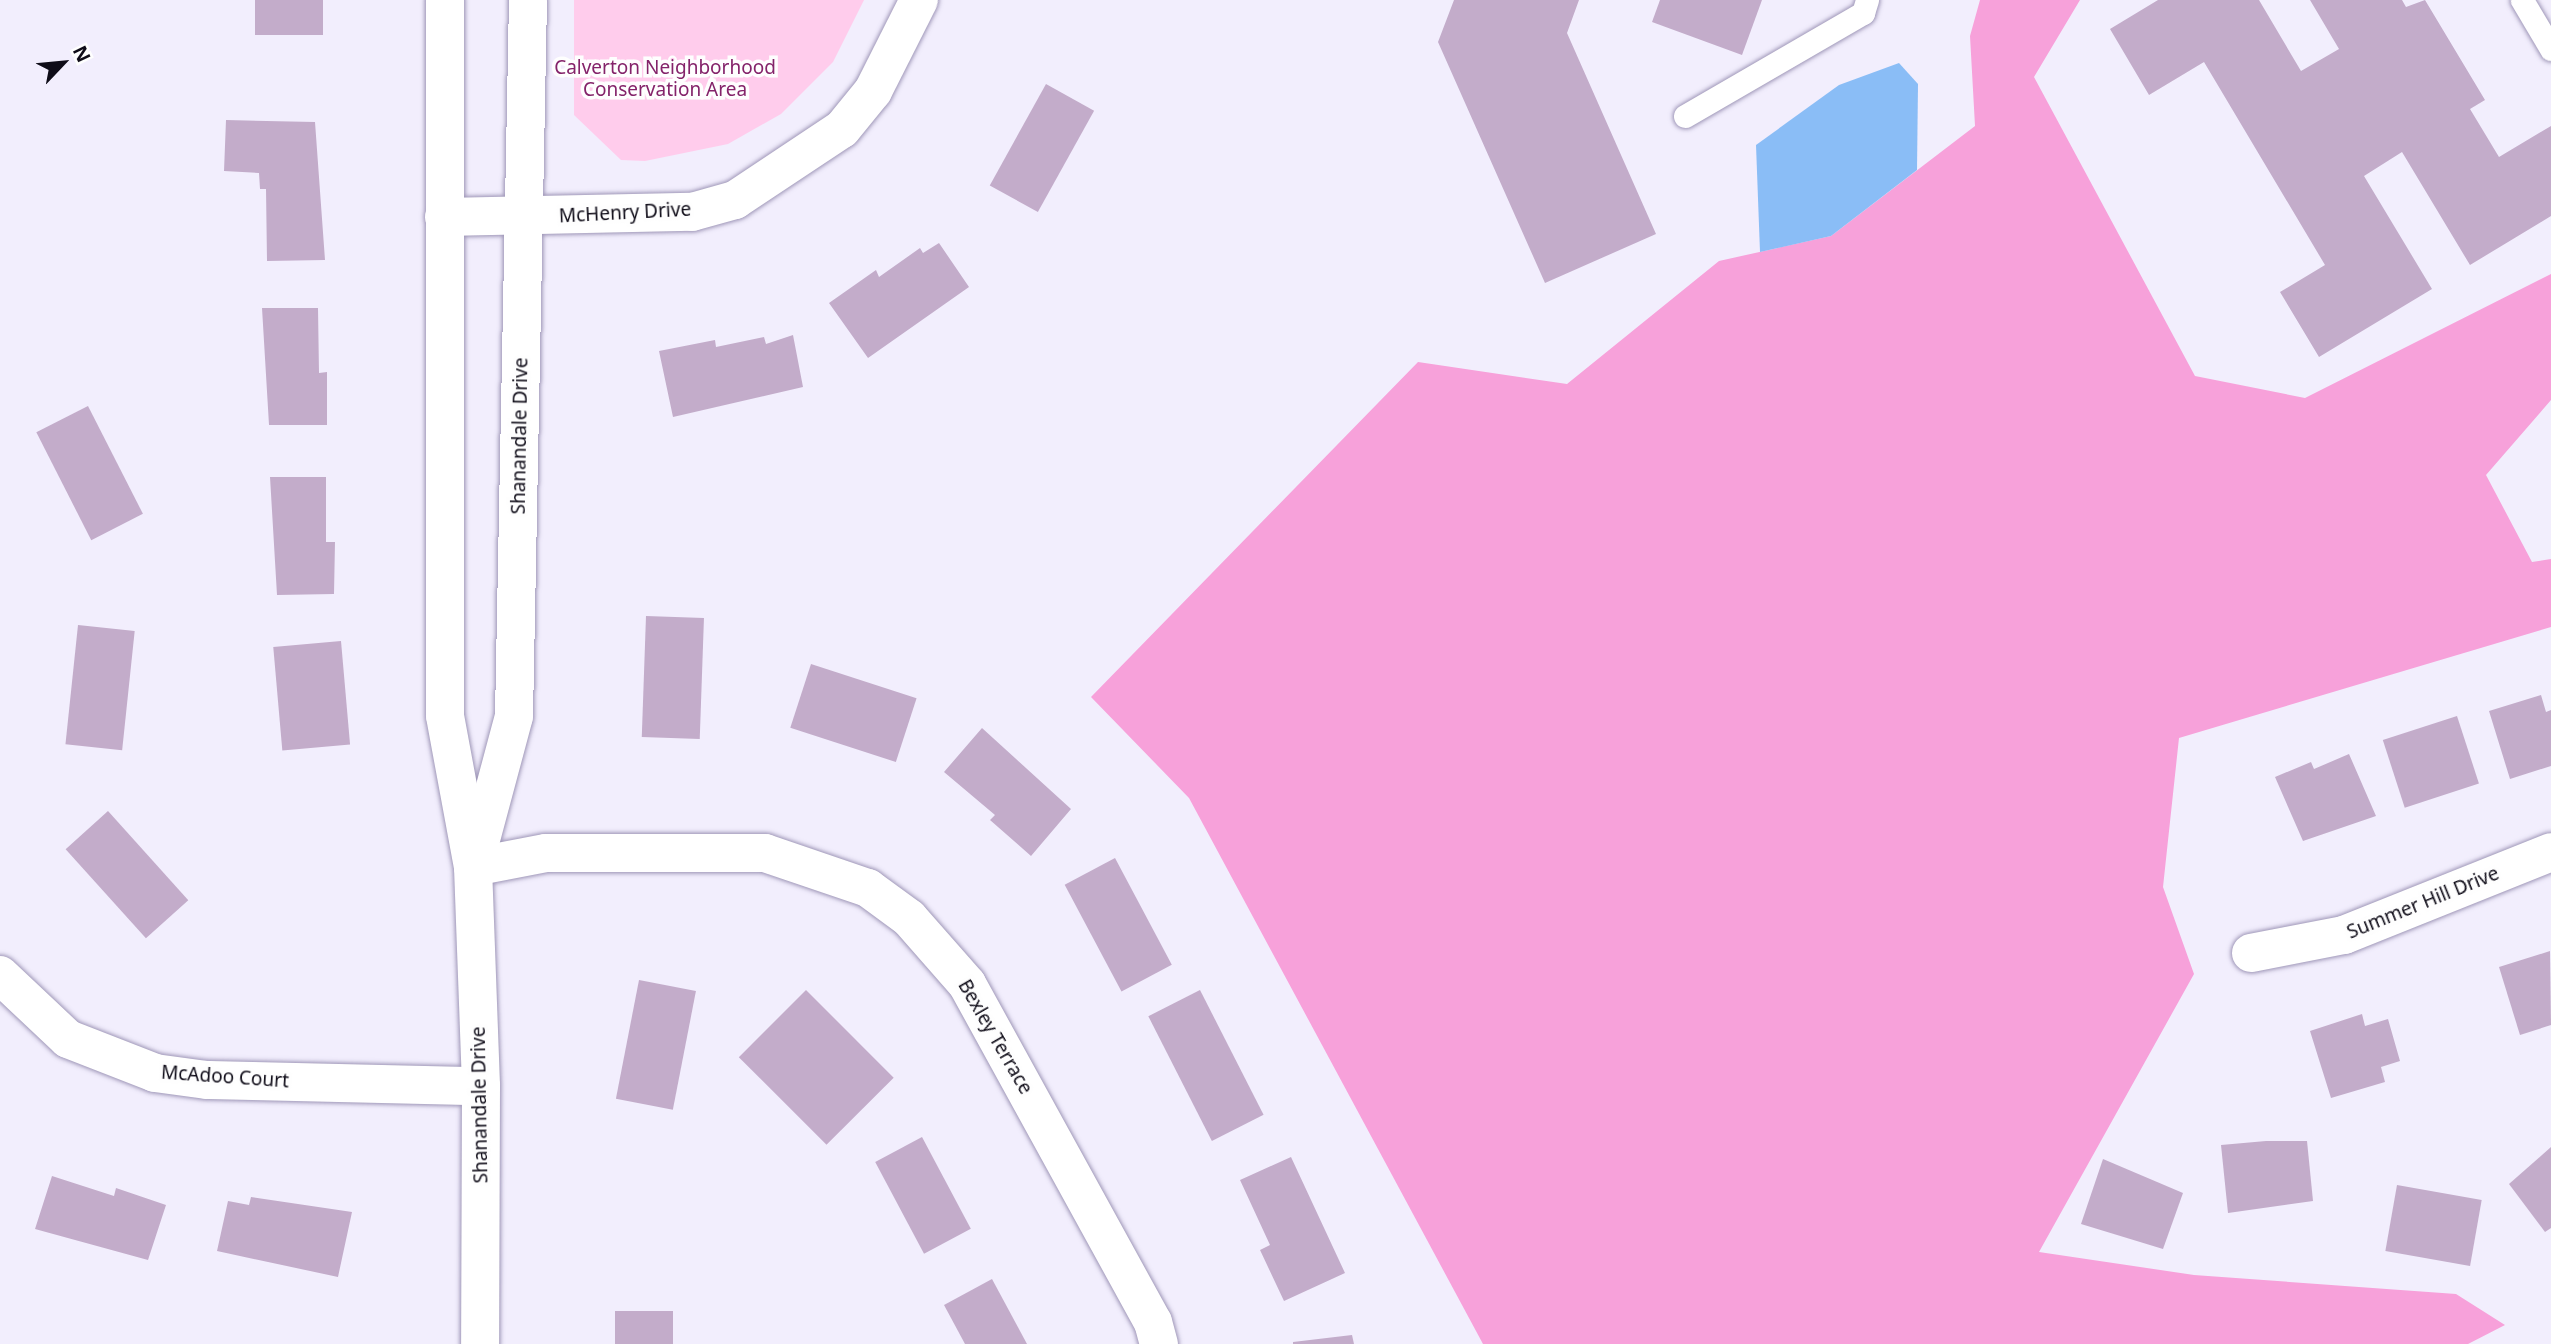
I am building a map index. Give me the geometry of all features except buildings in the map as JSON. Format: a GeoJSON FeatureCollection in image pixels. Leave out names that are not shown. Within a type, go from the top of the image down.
{"type":"FeatureCollection","features":[{"type":"Feature","properties":{"kind":"street","name":"Shanandale Drive"},"geometry":{"type":"LineString","coordinates":[[445,0],[445,716],[474,867],[481,1086],[480,1344]]}},
{"type":"Feature","properties":{"kind":"street","name":"Shanandale Drive"},"geometry":{"type":"LineString","coordinates":[[474,867],[514,716],[528,0]]}},
{"type":"Feature","properties":{"kind":"street","name":"McHenry Drive"},"geometry":{"type":"LineString","coordinates":[[444,217],[692,212],[735,200],[842,129],[873,92],[919,0]]}},
{"type":"Feature","properties":{"kind":"street","name":"Summer Hill Drive"},"geometry":{"type":"LineString","coordinates":[[2251,953],[2344,935],[2551,852]]}},
{"type":"Feature","properties":{"kind":"street","name":"Bexley Terrace"},"geometry":{"type":"LineString","coordinates":[[474,867],[546,853],[765,853],[868,888],[909,918],[967,984],[1153,1322],[1159,1344]]}},
{"type":"Feature","properties":{"kind":"street","name":"McAdoo Court"},"geometry":{"type":"LineString","coordinates":[[0,975],[68,1039],[155,1073],[207,1080],[481,1086]]}},
{"type":"Feature","properties":{"kind":"lane"},"geometry":{"type":"LineString","coordinates":[[1685,116],[1863,13],[1867,0]]}},
{"type":"Feature","properties":{"kind":"lane"},"geometry":{"type":"LineString","coordinates":[[2522,0],[2551,49]]}},
{"type":"Feature","properties":{"kind":"green space","name":"Calverton Neighborhood Conservation Area"},"geometry":{"type":"Polygon","coordinates":[[[574,0],[864,0],[833,62],[781,114],[728,144],[645,161],[621,160],[574,115],[574,0]]]}},
{"type":"Feature","properties":{"kind":"shaded area"},"geometry":{"type":"Polygon","coordinates":[[[1980,0],[2080,0],[2034,77],[2195,376],[2305,398],[2551,274],[2551,400],[2486,475],[2532,562],[2551,559],[2551,627],[2179,738],[2163,887],[2194,974],[2039,1252],[2194,1275],[2456,1294],[2505,1325],[2468,1344],[1483,1344],[1189,798],[1091,697],[1418,362],[1567,384],[1719,261],[1831,236],[1975,126],[1970,36],[1980,0]]]}},
{"type":"Feature","properties":{"kind":"water"},"geometry":{"type":"Polygon","coordinates":[[[1899,63],[1918,84],[1917,170],[1831,236],[1760,252],[1756,145],[1839,85],[1899,63]]]}}]}
